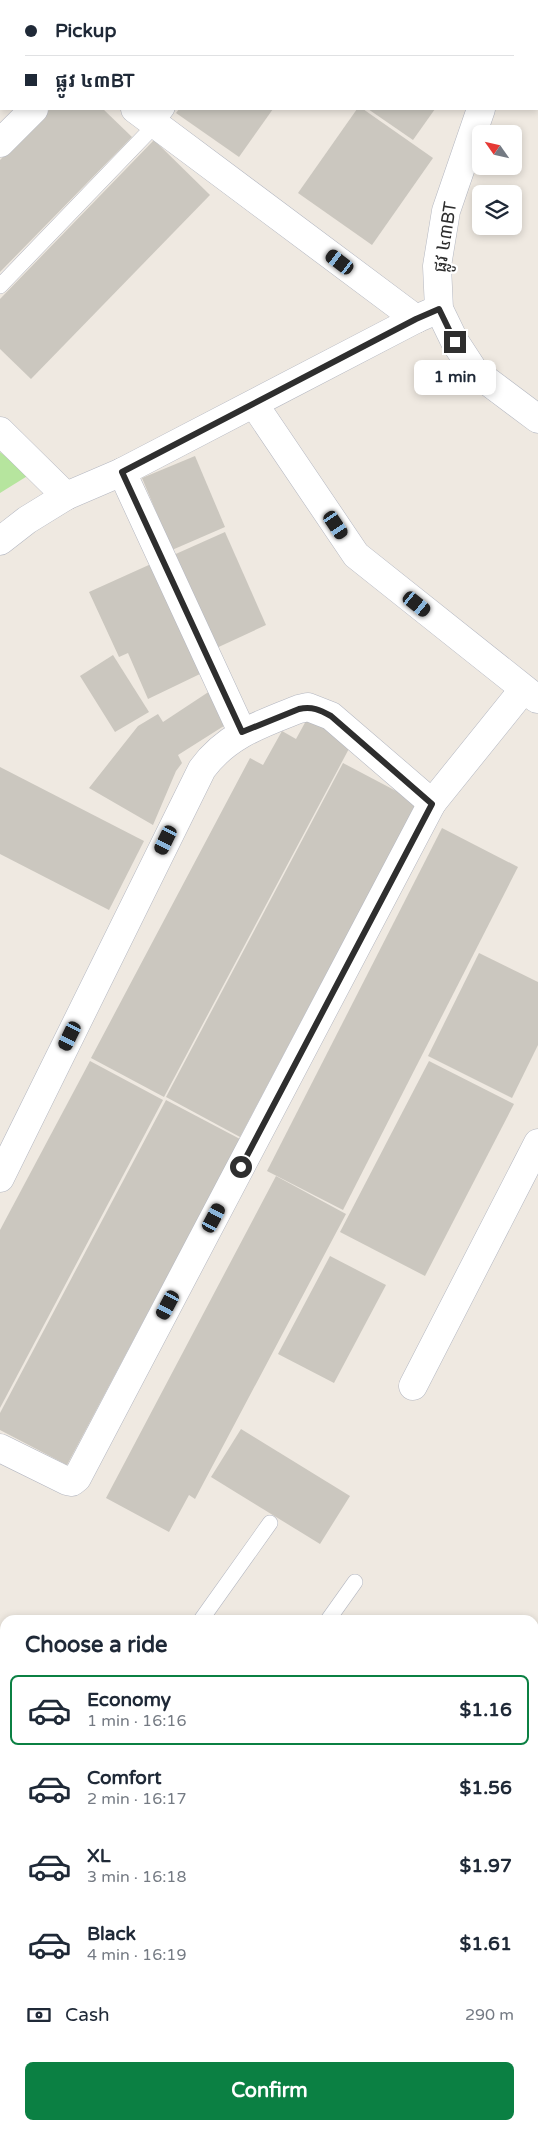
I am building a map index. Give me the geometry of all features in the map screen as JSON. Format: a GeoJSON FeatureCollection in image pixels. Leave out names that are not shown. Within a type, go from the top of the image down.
{"type":"FeatureCollection","features":[{"type":"Feature","properties":{"kind":"street"},"geometry":{"type":"LineString","coordinates":[[0,143],[33,110]]}},
{"type":"Feature","properties":{"kind":"street","name":"ផ្លូវ ៤៣BT"},"geometry":{"type":"LineString","coordinates":[[481,110],[446,211],[428,314],[455,342],[474,371],[538,419]]}},
{"type":"Feature","properties":{"kind":"street"},"geometry":{"type":"LineString","coordinates":[[0,541],[27,520],[66,496],[122,472],[428,314],[153,114]]}},
{"type":"Feature","properties":{"kind":"street"},"geometry":{"type":"LineString","coordinates":[[0,1448],[67,1481],[72,1482],[77,1478],[432,804],[531,694],[356,555],[254,404]]}},
{"type":"Feature","properties":{"kind":"street"},"geometry":{"type":"LineString","coordinates":[[0,430],[66,496]]}},
{"type":"Feature","properties":{"kind":"street"},"geometry":{"type":"LineString","coordinates":[[122,472],[242,732]]}},
{"type":"Feature","properties":{"kind":"street"},"geometry":{"type":"LineString","coordinates":[[0,1178],[202,769],[209,759],[242,732],[308,707],[331,716],[432,804]]}},
{"type":"Feature","properties":{"kind":"street"},"geometry":{"type":"LineString","coordinates":[[413,1386],[538,1143]]}},
{"type":"Feature","properties":{"kind":"lane"},"geometry":{"type":"LineString","coordinates":[[0,286],[153,114]]}},
{"type":"Feature","properties":{"kind":"lane"},"geometry":{"type":"LineString","coordinates":[[205,1615],[270,1523]]}},
{"type":"Feature","properties":{"kind":"lane"},"geometry":{"type":"LineString","coordinates":[[331,1615],[354,1582]]}},
{"type":"Feature","properties":{"kind":"green space"},"geometry":{"type":"Polygon","coordinates":[[[0,452],[29,475],[0,493],[0,452]]]}},
{"type":"Feature","properties":{"kind":"building"},"geometry":{"type":"Polygon","coordinates":[[[49,110],[104,110],[132,137],[0,272],[0,160],[49,110]]]}},
{"type":"Feature","properties":{"kind":"building"},"geometry":{"type":"Polygon","coordinates":[[[178,110],[272,110],[239,157],[176,113],[178,110]]]}},
{"type":"Feature","properties":{"kind":"building"},"geometry":{"type":"Polygon","coordinates":[[[356,110],[364,110],[433,158],[372,245],[298,193],[356,110]]]}},
{"type":"Feature","properties":{"kind":"building"},"geometry":{"type":"Polygon","coordinates":[[[369,110],[434,110],[413,140],[369,110]]]}},
{"type":"Feature","properties":{"kind":"building"},"geometry":{"type":"Polygon","coordinates":[[[154,140],[210,195],[31,379],[0,349],[0,299],[154,140]]]}},
{"type":"Feature","properties":{"kind":"building"},"geometry":{"type":"Polygon","coordinates":[[[195,456],[225,527],[172,550],[142,478],[195,456]]]}},
{"type":"Feature","properties":{"kind":"building"},"geometry":{"type":"Polygon","coordinates":[[[225,532],[266,625],[210,651],[169,557],[225,532]]]}},
{"type":"Feature","properties":{"kind":"building"},"geometry":{"type":"Polygon","coordinates":[[[151,564],[200,674],[148,699],[128,653],[119,657],[89,592],[151,564]]]}},
{"type":"Feature","properties":{"kind":"building"},"geometry":{"type":"Polygon","coordinates":[[[113,655],[149,712],[115,732],[80,676],[113,655]]]}},
{"type":"Feature","properties":{"kind":"building"},"geometry":{"type":"Polygon","coordinates":[[[213,689],[227,724],[178,755],[182,763],[176,771],[153,825],[89,788],[138,726],[158,714],[163,722],[213,689]]]}},
{"type":"Feature","properties":{"kind":"building"},"geometry":{"type":"Polygon","coordinates":[[[307,719],[352,743],[164,1097],[91,1058],[250,758],[263,765],[282,731],[296,739],[307,719]]]}},
{"type":"Feature","properties":{"kind":"building"},"geometry":{"type":"Polygon","coordinates":[[[343,763],[417,802],[240,1137],[166,1097],[343,763]]]}},
{"type":"Feature","properties":{"kind":"building"},"geometry":{"type":"Polygon","coordinates":[[[0,767],[144,841],[109,910],[0,854],[0,767]]]}},
{"type":"Feature","properties":{"kind":"building"},"geometry":{"type":"Polygon","coordinates":[[[442,828],[518,867],[343,1210],[267,1171],[442,828]]]}},
{"type":"Feature","properties":{"kind":"building"},"geometry":{"type":"Polygon","coordinates":[[[479,953],[538,982],[538,1045],[512,1098],[428,1056],[479,953]]]}},
{"type":"Feature","properties":{"kind":"building"},"geometry":{"type":"Polygon","coordinates":[[[90,1061],[163,1100],[0,1408],[0,1230],[90,1061]]]}},
{"type":"Feature","properties":{"kind":"building"},"geometry":{"type":"Polygon","coordinates":[[[429,1061],[514,1104],[425,1276],[340,1232],[429,1061]]]}},
{"type":"Feature","properties":{"kind":"building"},"geometry":{"type":"Polygon","coordinates":[[[166,1100],[240,1139],[67,1465],[0,1430],[0,1413],[166,1100]]]}},
{"type":"Feature","properties":{"kind":"building"},"geometry":{"type":"Polygon","coordinates":[[[276,1176],[346,1214],[195,1499],[189,1495],[169,1532],[106,1498],[276,1176]]]}},
{"type":"Feature","properties":{"kind":"building"},"geometry":{"type":"Polygon","coordinates":[[[330,1256],[386,1285],[334,1383],[278,1354],[330,1256]]]}},
{"type":"Feature","properties":{"kind":"building"},"geometry":{"type":"Polygon","coordinates":[[[241,1429],[350,1496],[320,1544],[211,1477],[241,1429]]]}},
{"type":"Feature","properties":{"kind":"route"},"geometry":{"type":"LineString","coordinates":[[241,1167],[432,804],[331,716],[319,710],[308,707],[299,709],[242,732],[122,472],[416,319],[439,309],[455,342]]}}]}
